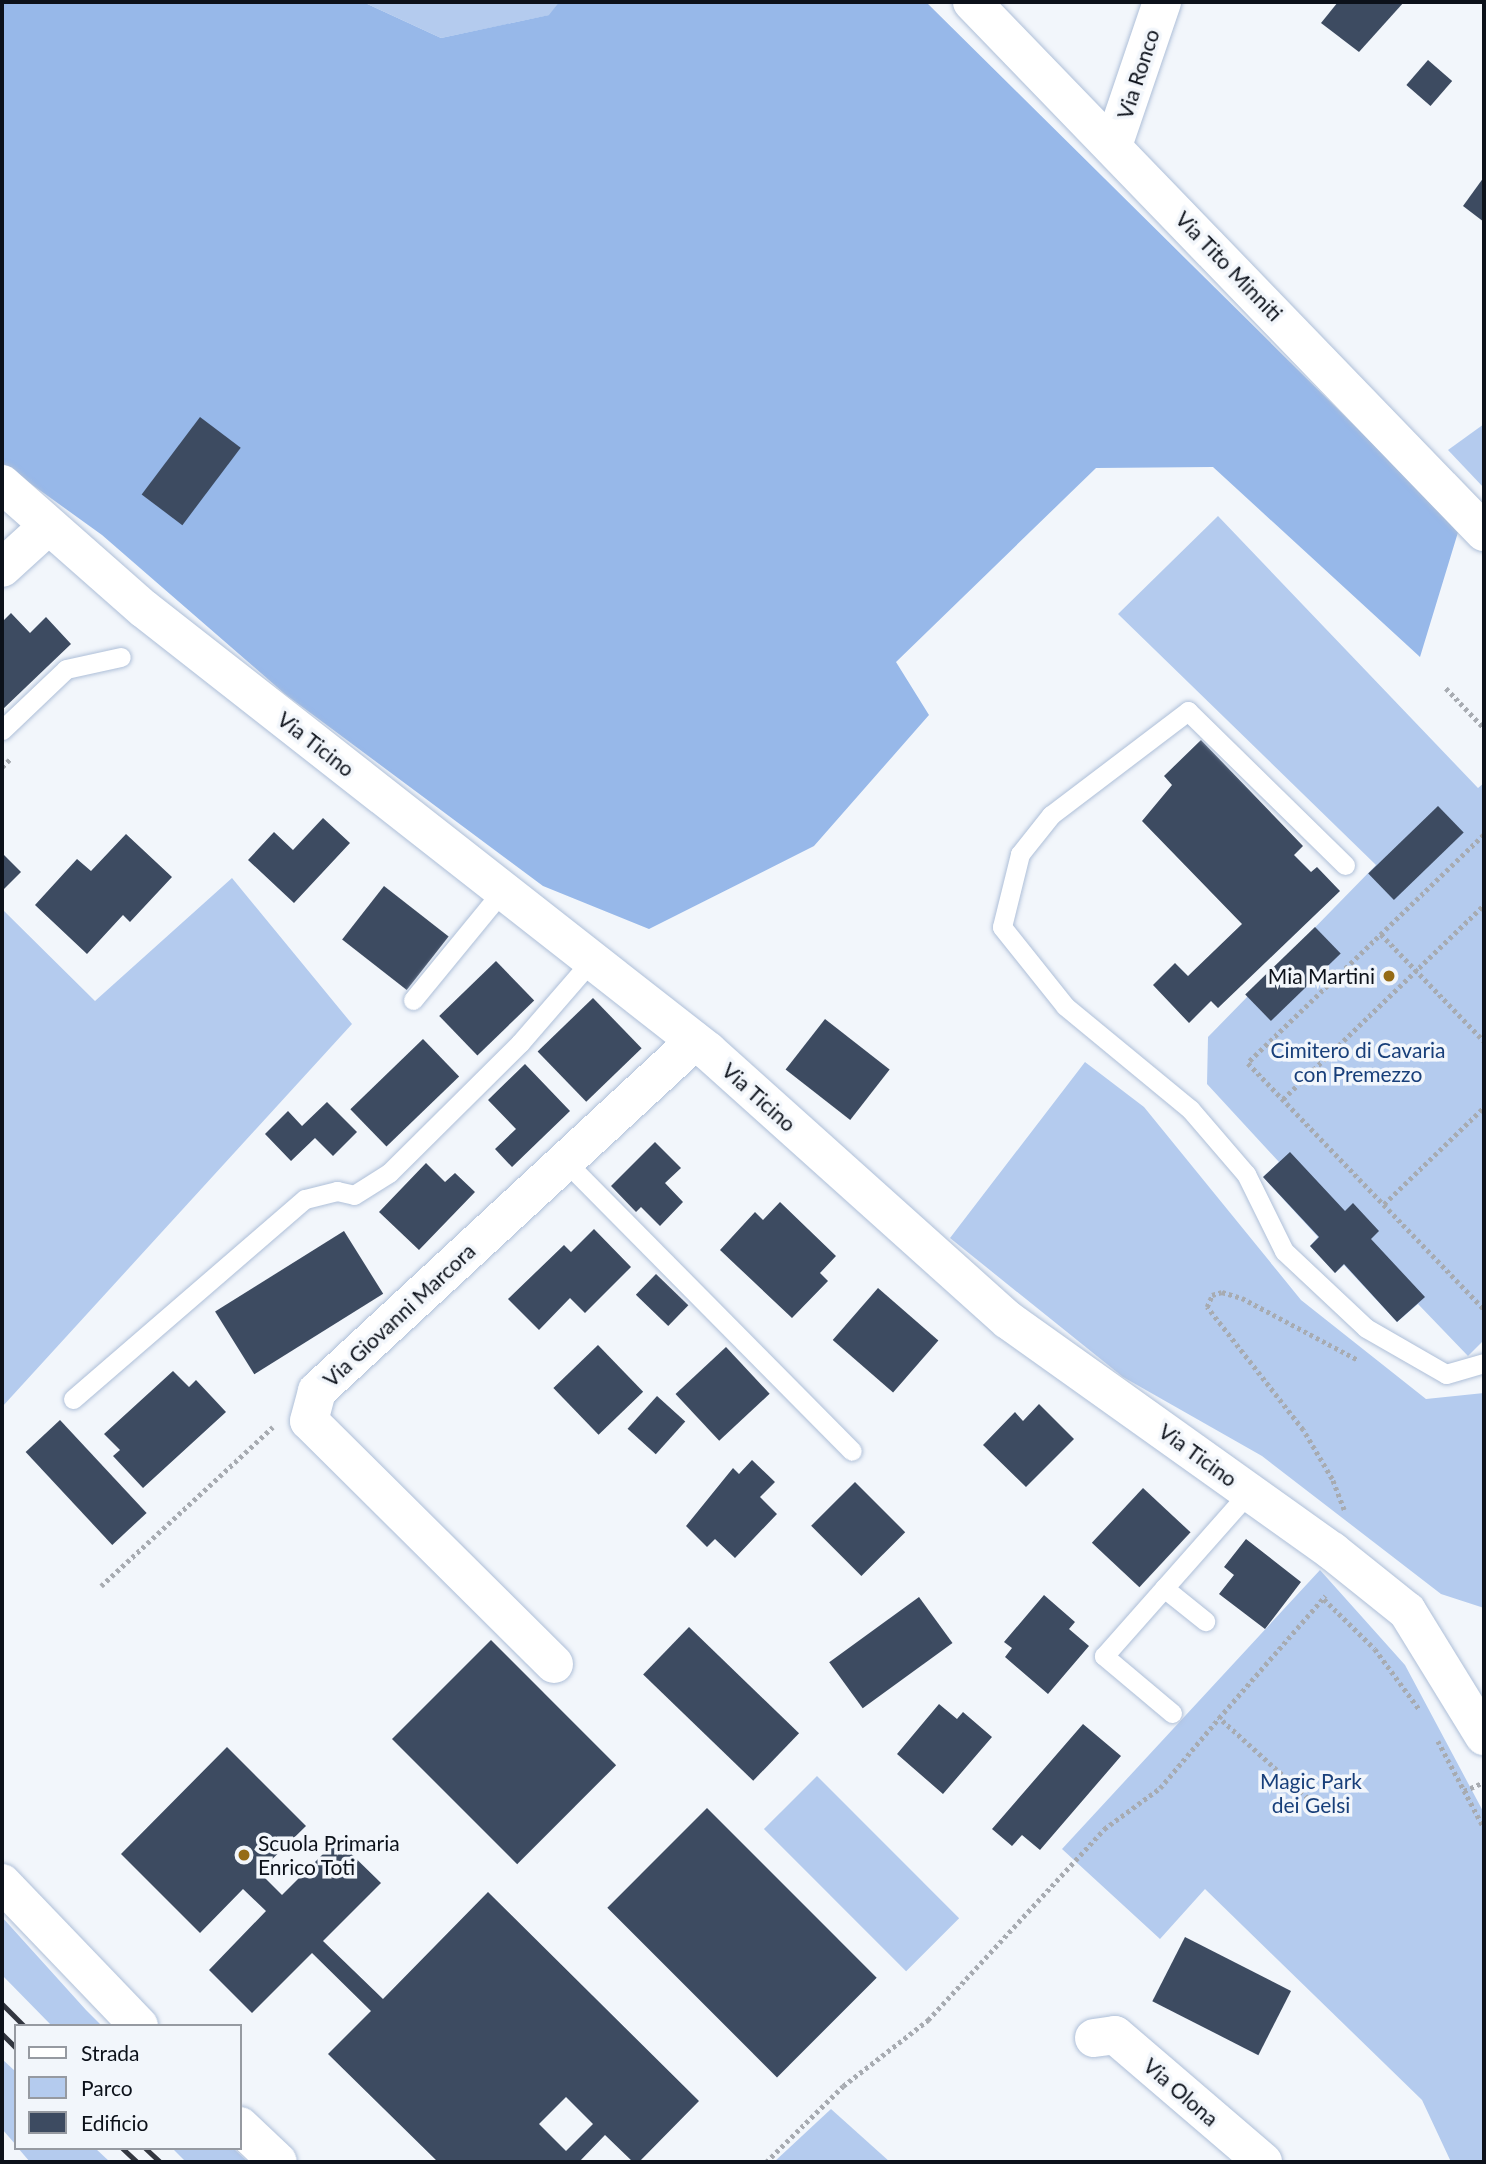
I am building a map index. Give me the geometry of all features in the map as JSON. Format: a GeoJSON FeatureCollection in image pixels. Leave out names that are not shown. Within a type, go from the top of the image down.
{"type":"FeatureCollection","features":[{"type":"Feature","properties":{"kind":"street","name":"Via Tito Minniti"},"geometry":{"type":"LineString","coordinates":[[972,2],[1484,532]]}},
{"type":"Feature","properties":{"kind":"street","name":"Via Ronco"},"geometry":{"type":"LineString","coordinates":[[1113,146],[1162,2]]}},
{"type":"Feature","properties":{"kind":"street","name":"Via Ticino"},"geometry":{"type":"LineString","coordinates":[[2,484],[144,610],[695,1041],[1008,1320],[1343,1560],[1407,1611],[1484,1736]]}},
{"type":"Feature","properties":{"kind":"street"},"geometry":{"type":"LineString","coordinates":[[2,568],[48,526]]}},
{"type":"Feature","properties":{"kind":"street","name":"Via Giovanni Marcora"},"geometry":{"type":"LineString","coordinates":[[554,1664],[309,1422],[317,1391],[695,1041]]}},
{"type":"Feature","properties":{"kind":"street"},"geometry":{"type":"LineString","coordinates":[[2,1883],[137,2024]]}},
{"type":"Feature","properties":{"kind":"street","name":"Via Olona"},"geometry":{"type":"LineString","coordinates":[[1094,2038],[1115,2035],[1263,2162]]}},
{"type":"Feature","properties":{"kind":"street"},"geometry":{"type":"LineString","coordinates":[[242,2128],[278,2162]]}},
{"type":"Feature","properties":{"kind":"lane"},"geometry":{"type":"LineString","coordinates":[[2,730],[66,669],[121,657]]}},
{"type":"Feature","properties":{"kind":"lane"},"geometry":{"type":"LineString","coordinates":[[1345,865],[1188,711],[1051,815],[1020,854],[1002,927],[1065,1006],[1190,1109],[1246,1174],[1284,1251],[1366,1328],[1446,1374],[1484,1363]]}},
{"type":"Feature","properties":{"kind":"lane"},"geometry":{"type":"LineString","coordinates":[[413,1000],[503,890]]}},
{"type":"Feature","properties":{"kind":"lane"},"geometry":{"type":"LineString","coordinates":[[73,1399],[305,1199],[337,1191],[354,1195],[389,1174],[520,1043],[592,960]]}},
{"type":"Feature","properties":{"kind":"lane"},"geometry":{"type":"LineString","coordinates":[[564,1160],[852,1451]]}},
{"type":"Feature","properties":{"kind":"lane"},"geometry":{"type":"LineString","coordinates":[[1172,1713],[1104,1656],[1249,1492]]}},
{"type":"Feature","properties":{"kind":"lane"},"geometry":{"type":"LineString","coordinates":[[1164,1588],[1205,1621]]}},
{"type":"Feature","properties":{"kind":"path"},"geometry":{"type":"LineString","coordinates":[[1446,688],[1484,728]]}},
{"type":"Feature","properties":{"kind":"path"},"geometry":{"type":"LineString","coordinates":[[2,767],[20,749]]}},
{"type":"Feature","properties":{"kind":"path"},"geometry":{"type":"LineString","coordinates":[[1484,835],[1248,1062],[1484,1309]]}},
{"type":"Feature","properties":{"kind":"path"},"geometry":{"type":"LineString","coordinates":[[1283,1099],[1484,905]]}},
{"type":"Feature","properties":{"kind":"path"},"geometry":{"type":"LineString","coordinates":[[1381,934],[1484,1041]]}},
{"type":"Feature","properties":{"kind":"path"},"geometry":{"type":"LineString","coordinates":[[1384,1204],[1484,1107]]}},
{"type":"Feature","properties":{"kind":"path"},"geometry":{"type":"LineString","coordinates":[[766,2162],[843,2086],[928,2020],[1104,1829],[1160,1788],[1324,1599],[1343,1560],[1350,1529],[1332,1479],[1303,1430],[1208,1307],[1212,1295],[1222,1292],[1242,1298],[1370,1365]]}},
{"type":"Feature","properties":{"kind":"path"},"geometry":{"type":"LineString","coordinates":[[101,1587],[292,1409],[317,1391]]}},
{"type":"Feature","properties":{"kind":"path"},"geometry":{"type":"LineString","coordinates":[[1324,1599],[1376,1649],[1422,1714]]}},
{"type":"Feature","properties":{"kind":"path"},"geometry":{"type":"LineString","coordinates":[[1219,1718],[1313,1803]]}},
{"type":"Feature","properties":{"kind":"path"},"geometry":{"type":"LineString","coordinates":[[1436,1736],[1484,1828]]}},
{"type":"Feature","properties":{"kind":"path"},"geometry":{"type":"LineString","coordinates":[[1464,1791],[1484,1782]]}},
{"type":"Feature","properties":{"kind":"green space"},"geometry":{"type":"Polygon","coordinates":[[[363,2],[559,2],[550,15],[441,38],[363,2]]]}},
{"type":"Feature","properties":{"kind":"green space"},"geometry":{"type":"Polygon","coordinates":[[[1484,424],[1484,488],[1448,450],[1484,424]]]}},
{"type":"Feature","properties":{"kind":"green space","name":"Cimitero di Cavaria con Premezzo"},"geometry":{"type":"Polygon","coordinates":[[[1218,516],[1478,788],[1484,783],[1484,1340],[1468,1356],[1418,1304],[1397,1322],[1344,1265],[1335,1273],[1310,1246],[1318,1237],[1263,1177],[1279,1162],[1207,1084],[1208,1037],[1376,865],[1118,614],[1218,516]]]}},
{"type":"Feature","properties":{"kind":"green space"},"geometry":{"type":"Polygon","coordinates":[[[232,878],[352,1024],[2,1407],[2,909],[95,1001],[232,878]]]}},
{"type":"Feature","properties":{"kind":"green space"},"geometry":{"type":"Polygon","coordinates":[[[1085,1062],[1144,1107],[1301,1300],[1426,1399],[1484,1393],[1484,1608],[1441,1594],[1262,1456],[1123,1377],[950,1238],[1085,1062]]]}},
{"type":"Feature","properties":{"kind":"green space","name":"Magic Park dei Gelsi"},"geometry":{"type":"Polygon","coordinates":[[[1320,1570],[1405,1665],[1484,1813],[1484,2162],[1451,2162],[1422,2100],[1205,1889],[1160,1939],[1062,1849],[1320,1570]]]}},
{"type":"Feature","properties":{"kind":"green space"},"geometry":{"type":"Polygon","coordinates":[[[817,1776],[959,1918],[906,1971],[764,1829],[817,1776]]]}},
{"type":"Feature","properties":{"kind":"green space"},"geometry":{"type":"Polygon","coordinates":[[[2,1917],[100,2024],[50,2024],[2,1975],[2,1917]]]}},
{"type":"Feature","properties":{"kind":"green space"},"geometry":{"type":"Polygon","coordinates":[[[2,2059],[14,2070],[14,2143],[2,2129],[2,2059]]]}},
{"type":"Feature","properties":{"kind":"green space"},"geometry":{"type":"Polygon","coordinates":[[[831,2109],[890,2162],[774,2162],[831,2109]]]}},
{"type":"Feature","properties":{"kind":"green space"},"geometry":{"type":"Polygon","coordinates":[[[20,2150],[97,2150],[110,2162],[30,2162],[20,2150]]]}},
{"type":"Feature","properties":{"kind":"green space"},"geometry":{"type":"Polygon","coordinates":[[[174,2150],[235,2150],[248,2162],[186,2162],[174,2150]]]}},
{"type":"Feature","properties":{"kind":"shaded area"},"geometry":{"type":"Polygon","coordinates":[[[2,2],[363,2],[441,38],[549,15],[559,2],[926,2],[1459,529],[1420,657],[1213,467],[1096,468],[896,662],[929,715],[814,846],[649,929],[543,886],[285,694],[102,535],[2,463],[2,2]]]}},
{"type":"Feature","properties":{"kind":"building"},"geometry":{"type":"Polygon","coordinates":[[[1338,2],[1404,2],[1359,52],[1321,23],[1338,2]]]}},
{"type":"Feature","properties":{"kind":"building"},"geometry":{"type":"Polygon","coordinates":[[[1428,60],[1452,81],[1431,106],[1406,85],[1428,60]]]}},
{"type":"Feature","properties":{"kind":"building"},"geometry":{"type":"Polygon","coordinates":[[[1484,177],[1484,222],[1463,206],[1484,177]]]}},
{"type":"Feature","properties":{"kind":"building"},"geometry":{"type":"Polygon","coordinates":[[[200,417],[241,448],[182,525],[142,494],[200,417]]]}},
{"type":"Feature","properties":{"kind":"building"},"geometry":{"type":"Polygon","coordinates":[[[11,613],[30,633],[46,617],[71,644],[2,710],[2,622],[11,613]]]}},
{"type":"Feature","properties":{"kind":"building"},"geometry":{"type":"Polygon","coordinates":[[[1201,740],[1303,846],[1294,855],[1311,872],[1317,867],[1340,891],[1218,1008],[1211,1001],[1189,1023],[1153,985],[1175,963],[1188,976],[1242,924],[1142,821],[1172,785],[1164,776],[1201,740]]]}},
{"type":"Feature","properties":{"kind":"building"},"geometry":{"type":"Polygon","coordinates":[[[1438,806],[1464,833],[1394,900],[1368,873],[1438,806]]]}},
{"type":"Feature","properties":{"kind":"building"},"geometry":{"type":"Polygon","coordinates":[[[323,818],[350,843],[294,903],[248,860],[274,832],[293,850],[323,818]]]}},
{"type":"Feature","properties":{"kind":"building"},"geometry":{"type":"Polygon","coordinates":[[[126,834],[172,877],[130,922],[123,915],[87,954],[35,905],[77,859],[91,871],[126,834]]]}},
{"type":"Feature","properties":{"kind":"building"},"geometry":{"type":"Polygon","coordinates":[[[2,853],[21,872],[2,891],[2,853]]]}},
{"type":"Feature","properties":{"kind":"building"},"geometry":{"type":"Polygon","coordinates":[[[384,886],[449,936],[407,990],[342,940],[384,886]]]}},
{"type":"Feature","properties":{"kind":"building"},"geometry":{"type":"Polygon","coordinates":[[[1315,927],[1341,954],[1271,1021],[1245,994],[1315,927]]]}},
{"type":"Feature","properties":{"kind":"building"},"geometry":{"type":"Polygon","coordinates":[[[496,961],[534,1001],[477,1055],[439,1016],[496,961]]]}},
{"type":"Feature","properties":{"kind":"building"},"geometry":{"type":"Polygon","coordinates":[[[593,998],[642,1048],[586,1102],[538,1051],[593,998]]]}},
{"type":"Feature","properties":{"kind":"building"},"geometry":{"type":"Polygon","coordinates":[[[825,1019],[890,1069],[850,1120],[786,1069],[825,1019]]]}},
{"type":"Feature","properties":{"kind":"building"},"geometry":{"type":"Polygon","coordinates":[[[423,1039],[459,1076],[386,1147],[350,1109],[423,1039]]]}},
{"type":"Feature","properties":{"kind":"building"},"geometry":{"type":"Polygon","coordinates":[[[525,1064],[570,1111],[512,1167],[495,1149],[516,1129],[488,1100],[525,1064]]]}},
{"type":"Feature","properties":{"kind":"building"},"geometry":{"type":"Polygon","coordinates":[[[327,1102],[357,1132],[333,1156],[315,1138],[291,1161],[265,1134],[288,1111],[302,1126],[327,1102]]]}},
{"type":"Feature","properties":{"kind":"building"},"geometry":{"type":"Polygon","coordinates":[[[655,1142],[681,1168],[665,1183],[683,1202],[660,1226],[641,1207],[636,1212],[611,1186],[655,1142]]]}},
{"type":"Feature","properties":{"kind":"building"},"geometry":{"type":"Polygon","coordinates":[[[1290,1152],[1345,1211],[1353,1203],[1379,1231],[1371,1239],[1425,1297],[1397,1322],[1344,1264],[1335,1273],[1310,1246],[1319,1237],[1263,1177],[1290,1152]]]}},
{"type":"Feature","properties":{"kind":"building"},"geometry":{"type":"Polygon","coordinates":[[[426,1163],[445,1182],[455,1173],[475,1192],[419,1250],[379,1212],[426,1163]]]}},
{"type":"Feature","properties":{"kind":"building"},"geometry":{"type":"Polygon","coordinates":[[[780,1202],[836,1256],[820,1273],[828,1281],[792,1318],[720,1250],[755,1212],[763,1220],[780,1202]]]}},
{"type":"Feature","properties":{"kind":"building"},"geometry":{"type":"Polygon","coordinates":[[[594,1229],[631,1267],[585,1313],[570,1298],[539,1330],[508,1299],[564,1245],[571,1252],[594,1229]]]}},
{"type":"Feature","properties":{"kind":"building"},"geometry":{"type":"Polygon","coordinates":[[[344,1231],[383,1294],[254,1374],[215,1312],[344,1231]]]}},
{"type":"Feature","properties":{"kind":"building"},"geometry":{"type":"Polygon","coordinates":[[[656,1274],[688,1305],[668,1326],[636,1295],[656,1274]]]}},
{"type":"Feature","properties":{"kind":"building"},"geometry":{"type":"Polygon","coordinates":[[[878,1288],[938,1340],[893,1393],[833,1340],[878,1288]]]}},
{"type":"Feature","properties":{"kind":"building"},"geometry":{"type":"Polygon","coordinates":[[[598,1345],[643,1392],[599,1435],[553,1388],[598,1345]]]}},
{"type":"Feature","properties":{"kind":"building"},"geometry":{"type":"Polygon","coordinates":[[[726,1347],[770,1394],[719,1441],[676,1394],[726,1347]]]}},
{"type":"Feature","properties":{"kind":"building"},"geometry":{"type":"Polygon","coordinates":[[[173,1371],[189,1387],[196,1380],[226,1412],[143,1488],[113,1456],[120,1450],[104,1434],[173,1371]]]}},
{"type":"Feature","properties":{"kind":"building"},"geometry":{"type":"Polygon","coordinates":[[[657,1396],[685,1421],[656,1454],[628,1429],[657,1396]]]}},
{"type":"Feature","properties":{"kind":"building"},"geometry":{"type":"Polygon","coordinates":[[[1039,1404],[1074,1439],[1026,1487],[983,1445],[1015,1412],[1023,1421],[1039,1404]]]}},
{"type":"Feature","properties":{"kind":"building"},"geometry":{"type":"Polygon","coordinates":[[[60,1420],[147,1513],[112,1545],[26,1452],[60,1420]]]}},
{"type":"Feature","properties":{"kind":"building"},"geometry":{"type":"Polygon","coordinates":[[[752,1460],[775,1482],[760,1497],[777,1514],[735,1558],[715,1539],[707,1547],[686,1526],[733,1468],[739,1474],[752,1460]]]}},
{"type":"Feature","properties":{"kind":"building"},"geometry":{"type":"Polygon","coordinates":[[[855,1482],[905,1532],[861,1576],[811,1526],[855,1482]]]}},
{"type":"Feature","properties":{"kind":"building"},"geometry":{"type":"Polygon","coordinates":[[[1143,1488],[1191,1532],[1139,1587],[1092,1543],[1143,1488]]]}},
{"type":"Feature","properties":{"kind":"building"},"geometry":{"type":"Polygon","coordinates":[[[1246,1539],[1301,1582],[1265,1629],[1219,1594],[1234,1575],[1224,1567],[1246,1539]]]}},
{"type":"Feature","properties":{"kind":"building"},"geometry":{"type":"Polygon","coordinates":[[[1044,1595],[1075,1622],[1069,1629],[1089,1646],[1048,1694],[1005,1657],[1012,1648],[1004,1642],[1044,1595]]]}},
{"type":"Feature","properties":{"kind":"building"},"geometry":{"type":"Polygon","coordinates":[[[919,1597],[953,1643],[863,1708],[829,1662],[919,1597]]]}},
{"type":"Feature","properties":{"kind":"building"},"geometry":{"type":"Polygon","coordinates":[[[689,1627],[799,1733],[753,1781],[643,1674],[689,1627]]]}},
{"type":"Feature","properties":{"kind":"building"},"geometry":{"type":"Polygon","coordinates":[[[491,1640],[616,1765],[517,1864],[392,1739],[491,1640]]]}},
{"type":"Feature","properties":{"kind":"building"},"geometry":{"type":"Polygon","coordinates":[[[939,1704],[957,1719],[963,1712],[992,1737],[943,1794],[897,1754],[939,1704]]]}},
{"type":"Feature","properties":{"kind":"building"},"geometry":{"type":"Polygon","coordinates":[[[1083,1724],[1121,1756],[1040,1850],[1022,1835],[1012,1846],[992,1829],[1083,1724]]]}},
{"type":"Feature","properties":{"kind":"building"},"geometry":{"type":"Polygon","coordinates":[[[227,1747],[306,1826],[259,1872],[282,1895],[337,1840],[381,1883],[323,1941],[383,1999],[488,1892],[699,2101],[639,2162],[633,2162],[605,2135],[579,2162],[438,2162],[328,2054],[371,2011],[312,1953],[252,2013],[209,1970],[266,1911],[243,1889],[200,1933],[121,1854],[227,1747]],[[566,2097],[539,2124],[566,2151],[593,2124],[566,2097]]]}},
{"type":"Feature","properties":{"kind":"building"},"geometry":{"type":"Polygon","coordinates":[[[707,1808],[877,1978],[777,2077],[607,1908],[707,1808]]]}},
{"type":"Feature","properties":{"kind":"building"},"geometry":{"type":"Polygon","coordinates":[[[1185,1937],[1291,1991],[1258,2055],[1152,2001],[1185,1937]]]}},
{"type":"Feature","properties":{"kind":"railway"},"geometry":{"type":"LineString","coordinates":[[2,2004],[22,2024]]}},
{"type":"Feature","properties":{"kind":"railway"},"geometry":{"type":"LineString","coordinates":[[2,2034],[14,2046]]}},
{"type":"Feature","properties":{"kind":"railway"},"geometry":{"type":"LineString","coordinates":[[124,2150],[137,2162]]}},
{"type":"Feature","properties":{"kind":"railway"},"geometry":{"type":"LineString","coordinates":[[147,2150],[160,2162]]}},
{"type":"Feature","properties":{"kind":"place","name":"Mia Martini"},"geometry":{"type":"Point","coordinates":[1389,976]}},
{"type":"Feature","properties":{"kind":"place","name":"Scuola Primaria Enrico Toti"},"geometry":{"type":"Point","coordinates":[244,1855]}}]}
